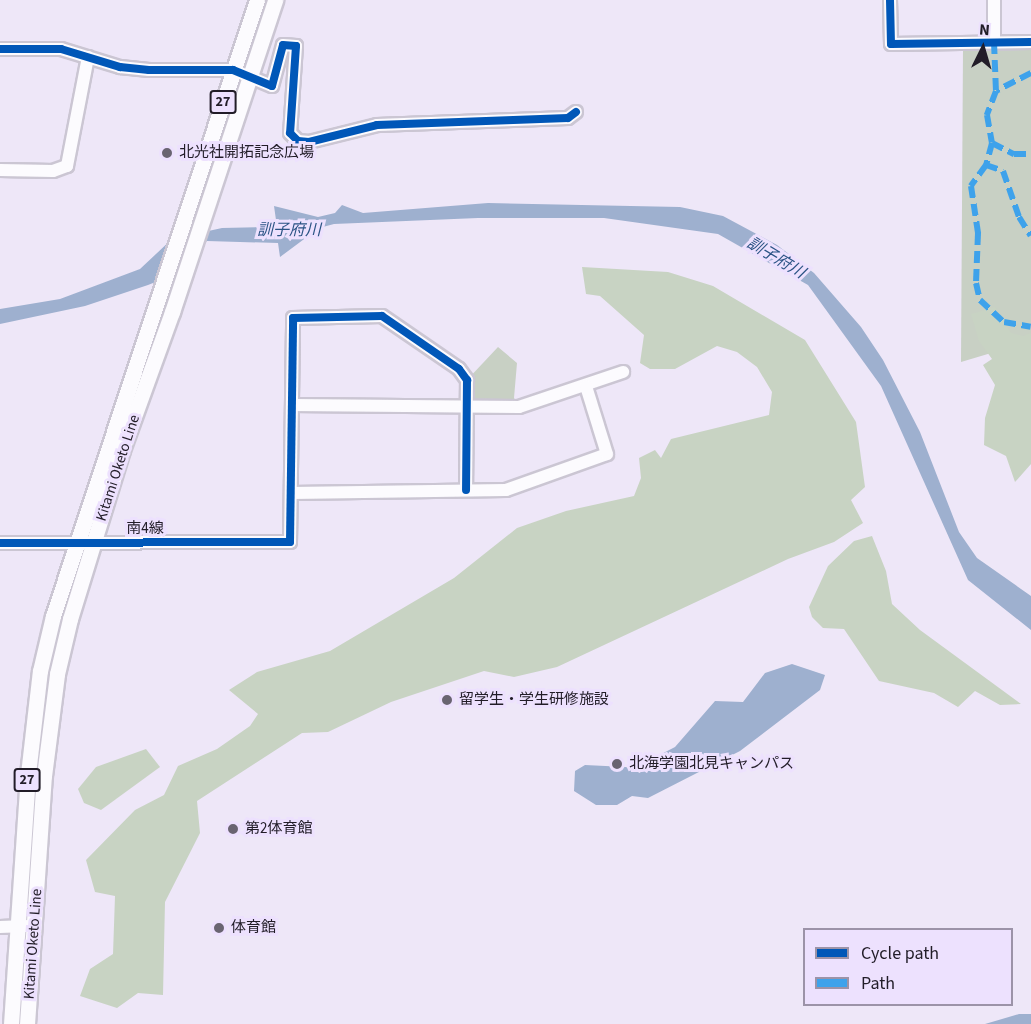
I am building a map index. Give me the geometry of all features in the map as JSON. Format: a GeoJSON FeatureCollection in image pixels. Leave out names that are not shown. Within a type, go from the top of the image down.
{"type":"FeatureCollection","features":[{"type":"Feature","properties":{"kind":"main road","name":"Kitami Oketo Line"},"geometry":{"type":"LineString","coordinates":[[11,1024],[27,774],[40,671],[76,541],[191,204],[257,0]]}},
{"type":"Feature","properties":{"kind":"main road","name":"Kitami Oketo Line"},"geometry":{"type":"LineString","coordinates":[[27,1024],[44,776],[57,675],[94,542],[275,0]]}},
{"type":"Feature","properties":{"kind":"street"},"geometry":{"type":"LineString","coordinates":[[890,0],[891,44],[1031,42]]}},
{"type":"Feature","properties":{"kind":"street"},"geometry":{"type":"LineString","coordinates":[[994,0],[994,42]]}},
{"type":"Feature","properties":{"kind":"street"},"geometry":{"type":"LineString","coordinates":[[0,49],[61,50],[120,67],[149,70],[233,70],[250,75],[272,86],[283,45],[296,46],[290,133],[298,141],[309,142],[378,125],[568,118],[576,112]]}},
{"type":"Feature","properties":{"kind":"street"},"geometry":{"type":"LineString","coordinates":[[0,170],[54,171],[67,166],[88,57]]}},
{"type":"Feature","properties":{"kind":"street"},"geometry":{"type":"LineString","coordinates":[[466,490],[467,380],[459,369],[382,316],[293,318],[292,493],[506,490],[607,454],[586,386]]}},
{"type":"Feature","properties":{"kind":"street"},"geometry":{"type":"LineString","coordinates":[[292,405],[519,407],[623,372]]}},
{"type":"Feature","properties":{"kind":"street","name":"南4線"},"geometry":{"type":"LineString","coordinates":[[0,543],[290,542],[292,493]]}},
{"type":"Feature","properties":{"kind":"street"},"geometry":{"type":"LineString","coordinates":[[0,927],[17,925],[34,927]]}},
{"type":"Feature","properties":{"kind":"shaded area"},"geometry":{"type":"Polygon","coordinates":[[[963,49],[1031,49],[1031,341],[961,362],[963,49]]]}},
{"type":"Feature","properties":{"kind":"shaded area"},"geometry":{"type":"Polygon","coordinates":[[[498,347],[517,363],[514,398],[519,407],[465,405],[467,380],[498,347]]]}},
{"type":"Feature","properties":{"kind":"green space"},"geometry":{"type":"Polygon","coordinates":[[[582,267],[668,272],[713,286],[805,340],[856,422],[865,487],[851,500],[863,523],[834,542],[788,559],[557,667],[514,677],[484,671],[391,702],[328,732],[302,733],[197,801],[200,833],[165,902],[163,995],[138,993],[117,1008],[80,996],[90,969],[113,954],[115,896],[95,892],[86,860],[135,810],[164,795],[178,766],[217,749],[250,726],[258,714],[229,690],[257,672],[330,651],[454,578],[517,528],[566,511],[634,496],[641,478],[639,458],[655,450],[661,458],[671,439],[769,415],[772,392],[757,367],[737,352],[717,346],[675,369],[650,369],[640,363],[644,335],[600,296],[586,294],[582,267]]]}},
{"type":"Feature","properties":{"kind":"green space"},"geometry":{"type":"Polygon","coordinates":[[[995,307],[1011,333],[1023,336],[1031,333],[1031,464],[1015,482],[1006,456],[984,445],[985,418],[995,385],[983,365],[992,359],[979,341],[971,314],[995,307]]]}},
{"type":"Feature","properties":{"kind":"green space"},"geometry":{"type":"Polygon","coordinates":[[[872,536],[886,571],[892,604],[920,630],[1021,704],[1000,705],[975,691],[958,707],[934,693],[879,681],[844,629],[823,628],[812,617],[809,607],[828,566],[854,541],[872,536]]]}},
{"type":"Feature","properties":{"kind":"green space"},"geometry":{"type":"Polygon","coordinates":[[[146,749],[160,767],[101,810],[84,803],[78,789],[96,767],[146,749]]]}},
{"type":"Feature","properties":{"kind":"water","name":"訓子府川"},"geometry":{"type":"Polygon","coordinates":[[[488,203],[680,207],[723,216],[777,245],[814,273],[861,327],[883,360],[920,432],[959,532],[977,558],[1031,596],[1031,630],[968,580],[881,386],[808,285],[718,234],[604,218],[478,218],[334,224],[319,228],[280,257],[278,243],[207,241],[163,279],[85,306],[0,324],[0,309],[60,299],[140,269],[172,239],[222,228],[261,227],[276,220],[274,206],[318,217],[335,213],[342,205],[363,213],[488,203]]]}},
{"type":"Feature","properties":{"kind":"water"},"geometry":{"type":"Polygon","coordinates":[[[792,664],[825,675],[820,690],[740,751],[648,798],[632,796],[617,805],[596,805],[574,791],[575,771],[585,765],[626,767],[640,773],[646,762],[675,747],[715,701],[743,702],[765,673],[792,664]]]}},
{"type":"Feature","properties":{"kind":"water"},"geometry":{"type":"Polygon","coordinates":[[[1019,1014],[1031,1014],[1031,1024],[985,1024],[1019,1014]]]}},
{"type":"Feature","properties":{"kind":"marked path"},"geometry":{"type":"LineString","coordinates":[[994,42],[996,91]]}},
{"type":"Feature","properties":{"kind":"marked path"},"geometry":{"type":"LineString","coordinates":[[1031,73],[996,91],[987,115],[992,143],[986,165],[971,186],[978,233],[976,283],[980,300],[1004,322],[1031,327]]}},
{"type":"Feature","properties":{"kind":"marked path"},"geometry":{"type":"LineString","coordinates":[[992,143],[1014,154],[1031,154]]}},
{"type":"Feature","properties":{"kind":"marked path"},"geometry":{"type":"LineString","coordinates":[[986,165],[1003,171],[1019,217],[1031,236]]}},
{"type":"Feature","properties":{"kind":"cycle path"},"geometry":{"type":"LineString","coordinates":[[890,0],[891,44],[1031,42]]}},
{"type":"Feature","properties":{"kind":"cycle path"},"geometry":{"type":"LineString","coordinates":[[0,49],[61,49],[120,67],[149,70],[233,70],[272,86],[283,45],[296,46],[290,133],[298,141],[309,142],[377,125],[568,118],[576,112]]}},
{"type":"Feature","properties":{"kind":"cycle path"},"geometry":{"type":"LineString","coordinates":[[0,543],[290,542],[293,318],[382,316],[459,369],[467,380],[466,490]]}},
{"type":"Feature","properties":{"kind":"place","name":"北光社開拓記念広場"},"geometry":{"type":"Point","coordinates":[167,153]}},
{"type":"Feature","properties":{"kind":"place","name":"留学生・学生研修施設"},"geometry":{"type":"Point","coordinates":[447,700]}},
{"type":"Feature","properties":{"kind":"place","name":"北海学園北見キャンパス"},"geometry":{"type":"Point","coordinates":[617,764]}},
{"type":"Feature","properties":{"kind":"place","name":"第2体育館"},"geometry":{"type":"Point","coordinates":[233,829]}},
{"type":"Feature","properties":{"kind":"place","name":"体育館"},"geometry":{"type":"Point","coordinates":[219,928]}}]}
